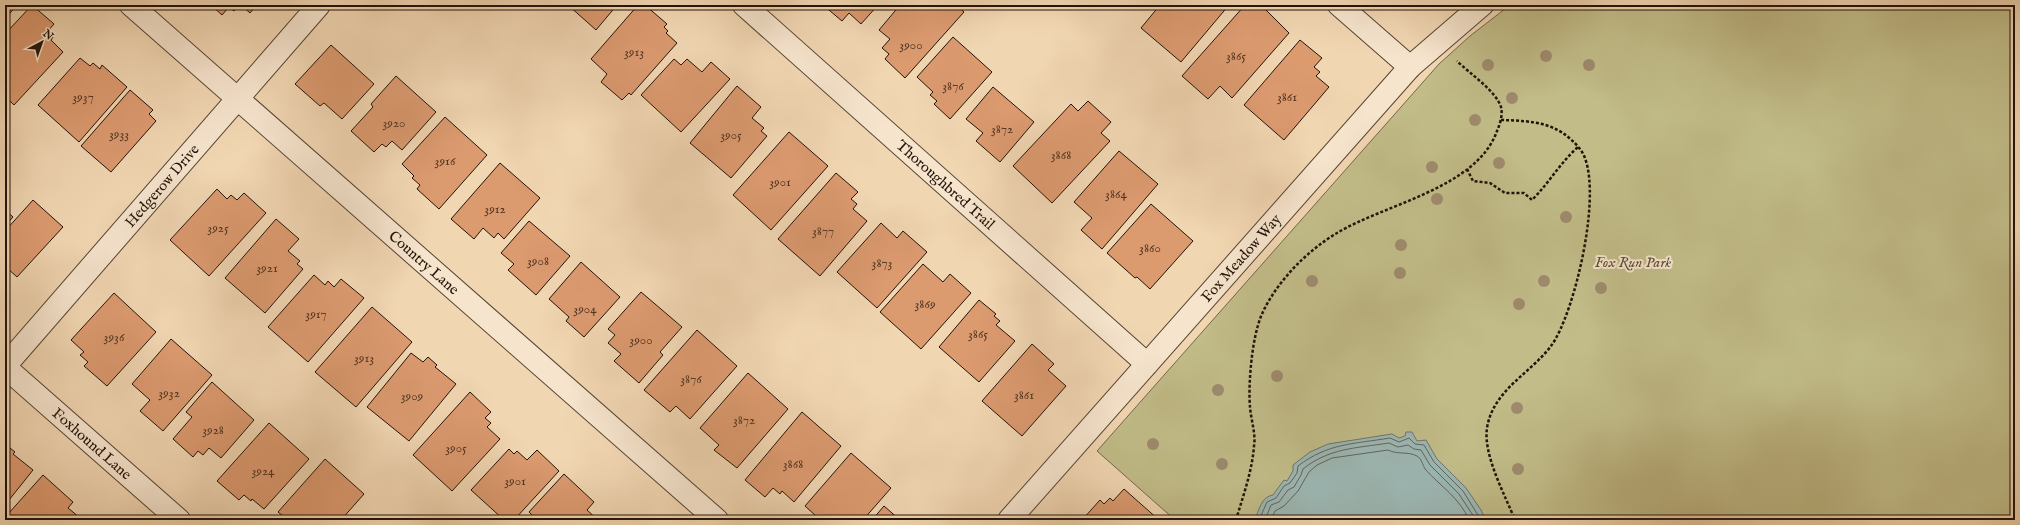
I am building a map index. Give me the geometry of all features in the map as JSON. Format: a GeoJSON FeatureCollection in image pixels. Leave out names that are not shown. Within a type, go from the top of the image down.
{"type":"FeatureCollection","features":[{"type":"Feature","properties":{"kind":"street","name":"Country Lane"},"geometry":{"type":"LineString","coordinates":[[131,5],[717,520]]}},
{"type":"Feature","properties":{"kind":"street","name":"Hedgerow Drive"},"geometry":{"type":"LineString","coordinates":[[5,367],[319,5]]}},
{"type":"Feature","properties":{"kind":"street","name":"Thoroughbred Trail"},"geometry":{"type":"LineString","coordinates":[[744,5],[1147,364]]}},
{"type":"Feature","properties":{"kind":"street"},"geometry":{"type":"LineString","coordinates":[[1339,5],[1410,67]]}},
{"type":"Feature","properties":{"kind":"street","name":"Fox Meadow Way"},"geometry":{"type":"LineString","coordinates":[[1009,520],[1410,67],[1482,5]]}},
{"type":"Feature","properties":{"kind":"street","name":"Foxhound Lane"},"geometry":{"type":"LineString","coordinates":[[5,367],[179,520]]}},
{"type":"Feature","properties":{"kind":"path"},"geometry":{"type":"LineString","coordinates":[[1236,520],[1249,477],[1255,445],[1250,405],[1252,355],[1261,315],[1274,292],[1304,257],[1337,233],[1373,214],[1441,187],[1467,169],[1483,155],[1495,137],[1501,120],[1501,108],[1489,90],[1439,42]]}},
{"type":"Feature","properties":{"kind":"path"},"geometry":{"type":"LineString","coordinates":[[1501,120],[1536,122],[1550,126],[1567,136],[1578,148],[1588,166],[1590,185],[1584,256],[1564,325],[1552,346],[1536,364],[1506,390],[1494,408],[1487,428],[1488,451],[1515,520]]}},
{"type":"Feature","properties":{"kind":"path"},"geometry":{"type":"LineString","coordinates":[[1467,169],[1473,181],[1490,183],[1505,193],[1524,193],[1532,200],[1541,191],[1554,172],[1578,148]]}},
{"type":"Feature","properties":{"kind":"green space","name":"Fox Run Park"},"geometry":{"type":"Polygon","coordinates":[[[1510,5],[2015,5],[2015,520],[1175,520],[1097,451],[1439,64],[1470,36],[1510,5]]]}},
{"type":"Feature","properties":{"kind":"water"},"geometry":{"type":"Polygon","coordinates":[[[1406,432],[1412,432],[1417,441],[1426,440],[1437,459],[1466,488],[1486,520],[1255,520],[1263,501],[1269,496],[1273,495],[1284,480],[1287,481],[1293,471],[1293,465],[1310,452],[1328,444],[1392,434],[1399,438],[1405,436],[1406,432]]]}},
{"type":"Feature","properties":{"kind":"building"},"geometry":{"type":"Polygon","coordinates":[[[5,5],[17,5],[5,19],[5,5]]]}},
{"type":"Feature","properties":{"kind":"building"},"geometry":{"type":"Polygon","coordinates":[[[32,5],[54,24],[47,32],[53,37],[51,40],[63,52],[14,105],[5,96],[5,34],[32,5]]]}},
{"type":"Feature","properties":{"kind":"building"},"geometry":{"type":"Polygon","coordinates":[[[211,5],[239,5],[234,11],[229,7],[222,15],[211,5]]]}},
{"type":"Feature","properties":{"kind":"building"},"geometry":{"type":"Polygon","coordinates":[[[241,5],[257,5],[250,13],[241,5]]]}},
{"type":"Feature","properties":{"kind":"building"},"geometry":{"type":"Polygon","coordinates":[[[527,5],[537,5],[533,10],[527,5]]]}},
{"type":"Feature","properties":{"kind":"building"},"geometry":{"type":"Polygon","coordinates":[[[568,5],[617,5],[596,30],[568,5]]]}},
{"type":"Feature","properties":{"kind":"building"},"geometry":{"type":"Polygon","coordinates":[[[638,5],[645,5],[667,24],[664,27],[668,31],[666,33],[677,43],[631,95],[629,93],[622,100],[601,82],[607,74],[591,59],[638,5]]]}},
{"type":"Feature","properties":{"kind":"building"},"geometry":{"type":"Polygon","coordinates":[[[823,5],[878,5],[861,24],[849,13],[842,21],[823,5]]]}},
{"type":"Feature","properties":{"kind":"building"},"geometry":{"type":"Polygon","coordinates":[[[900,5],[956,5],[964,12],[905,78],[885,59],[889,54],[882,48],[890,39],[879,30],[900,5]]]}},
{"type":"Feature","properties":{"kind":"building"},"geometry":{"type":"Polygon","coordinates":[[[1160,5],[1229,5],[1181,62],[1141,28],[1160,5]]]}},
{"type":"Feature","properties":{"kind":"building"},"geometry":{"type":"Polygon","coordinates":[[[1245,5],[1262,6],[1289,33],[1232,98],[1220,86],[1208,99],[1182,76],[1245,5]]]}},
{"type":"Feature","properties":{"kind":"building"},"geometry":{"type":"Polygon","coordinates":[[[953,37],[992,72],[950,119],[934,104],[937,101],[930,95],[933,92],[917,77],[953,37]]]}},
{"type":"Feature","properties":{"kind":"building"},"geometry":{"type":"Polygon","coordinates":[[[1300,40],[1322,58],[1314,67],[1320,72],[1316,76],[1329,87],[1284,140],[1244,105],[1300,40]]]}},
{"type":"Feature","properties":{"kind":"building"},"geometry":{"type":"Polygon","coordinates":[[[331,45],[374,84],[342,119],[324,103],[320,106],[295,84],[331,45]]]}},
{"type":"Feature","properties":{"kind":"building"},"geometry":{"type":"Polygon","coordinates":[[[80,58],[90,66],[93,63],[100,69],[102,65],[127,87],[79,142],[38,105],[80,58]]]}},
{"type":"Feature","properties":{"kind":"building"},"geometry":{"type":"Polygon","coordinates":[[[674,59],[681,65],[687,59],[702,72],[711,62],[730,79],[681,132],[641,95],[674,59]]]}},
{"type":"Feature","properties":{"kind":"building"},"geometry":{"type":"Polygon","coordinates":[[[396,76],[436,112],[402,150],[392,141],[386,147],[382,144],[374,152],[351,131],[373,107],[371,104],[396,76]]]}},
{"type":"Feature","properties":{"kind":"building"},"geometry":{"type":"Polygon","coordinates":[[[737,86],[761,107],[752,118],[764,128],[761,131],[767,136],[731,178],[690,143],[737,86]]]}},
{"type":"Feature","properties":{"kind":"building"},"geometry":{"type":"Polygon","coordinates":[[[993,87],[1034,122],[1000,162],[976,141],[983,133],[966,119],[993,87]]]}},
{"type":"Feature","properties":{"kind":"building"},"geometry":{"type":"Polygon","coordinates":[[[130,90],[153,110],[149,114],[156,121],[111,172],[81,146],[130,90]]]}},
{"type":"Feature","properties":{"kind":"building"},"geometry":{"type":"Polygon","coordinates":[[[1088,101],[1111,122],[1101,133],[1110,141],[1052,203],[1013,166],[1071,104],[1078,111],[1088,101]]]}},
{"type":"Feature","properties":{"kind":"building"},"geometry":{"type":"Polygon","coordinates":[[[445,117],[487,155],[439,209],[417,189],[420,185],[412,178],[414,176],[402,164],[445,117]]]}},
{"type":"Feature","properties":{"kind":"building"},"geometry":{"type":"Polygon","coordinates":[[[789,132],[828,166],[771,230],[733,195],[789,132]]]}},
{"type":"Feature","properties":{"kind":"building"},"geometry":{"type":"Polygon","coordinates":[[[1119,151],[1158,184],[1102,249],[1081,230],[1092,218],[1074,202],[1119,151]]]}},
{"type":"Feature","properties":{"kind":"building"},"geometry":{"type":"Polygon","coordinates":[[[500,163],[540,198],[504,239],[498,233],[494,238],[483,228],[474,239],[451,219],[500,163]]]}},
{"type":"Feature","properties":{"kind":"building"},"geometry":{"type":"Polygon","coordinates":[[[836,173],[858,192],[851,199],[857,204],[853,209],[867,221],[820,276],[778,239],[836,173]]]}},
{"type":"Feature","properties":{"kind":"building"},"geometry":{"type":"Polygon","coordinates":[[[217,189],[227,199],[231,195],[237,200],[244,193],[266,213],[209,276],[170,240],[217,189]]]}},
{"type":"Feature","properties":{"kind":"building"},"geometry":{"type":"Polygon","coordinates":[[[33,200],[63,227],[17,277],[6,267],[5,268],[5,231],[33,200]]]}},
{"type":"Feature","properties":{"kind":"building"},"geometry":{"type":"Polygon","coordinates":[[[1151,204],[1193,241],[1150,289],[1107,253],[1151,204]]]}},
{"type":"Feature","properties":{"kind":"building"},"geometry":{"type":"Polygon","coordinates":[[[5,210],[13,217],[5,226],[5,210]]]}},
{"type":"Feature","properties":{"kind":"building"},"geometry":{"type":"Polygon","coordinates":[[[276,219],[299,239],[288,251],[300,261],[297,264],[303,269],[265,313],[225,278],[276,219]]]}},
{"type":"Feature","properties":{"kind":"building"},"geometry":{"type":"Polygon","coordinates":[[[529,221],[570,256],[536,295],[508,270],[514,264],[501,253],[529,221]]]}},
{"type":"Feature","properties":{"kind":"building"},"geometry":{"type":"Polygon","coordinates":[[[881,223],[897,238],[903,231],[927,252],[877,308],[837,272],[881,223]]]}},
{"type":"Feature","properties":{"kind":"building"},"geometry":{"type":"Polygon","coordinates":[[[581,262],[620,297],[584,337],[566,321],[569,317],[549,299],[581,262]]]}},
{"type":"Feature","properties":{"kind":"building"},"geometry":{"type":"Polygon","coordinates":[[[923,264],[943,282],[950,274],[971,293],[921,349],[880,312],[923,264]]]}},
{"type":"Feature","properties":{"kind":"building"},"geometry":{"type":"Polygon","coordinates":[[[314,275],[325,285],[328,281],[334,287],[341,279],[364,298],[308,362],[268,327],[314,275]]]}},
{"type":"Feature","properties":{"kind":"building"},"geometry":{"type":"Polygon","coordinates":[[[641,292],[682,327],[660,352],[663,355],[639,383],[614,361],[621,354],[608,343],[615,335],[608,329],[641,292]]]}},
{"type":"Feature","properties":{"kind":"building"},"geometry":{"type":"Polygon","coordinates":[[[114,293],[156,332],[107,386],[84,366],[88,362],[80,355],[84,352],[71,340],[114,293]]]}},
{"type":"Feature","properties":{"kind":"building"},"geometry":{"type":"Polygon","coordinates":[[[979,300],[996,314],[994,316],[1000,321],[996,325],[1015,341],[979,382],[939,347],[979,300]]]}},
{"type":"Feature","properties":{"kind":"building"},"geometry":{"type":"Polygon","coordinates":[[[372,307],[412,342],[356,407],[315,372],[372,307]]]}},
{"type":"Feature","properties":{"kind":"building"},"geometry":{"type":"Polygon","coordinates":[[[697,330],[737,366],[690,419],[676,406],[670,412],[644,390],[697,330]]]}},
{"type":"Feature","properties":{"kind":"building"},"geometry":{"type":"Polygon","coordinates":[[[171,339],[212,375],[163,431],[140,411],[150,400],[132,384],[171,339]]]}},
{"type":"Feature","properties":{"kind":"building"},"geometry":{"type":"Polygon","coordinates":[[[1032,344],[1054,364],[1048,370],[1066,386],[1022,436],[982,401],[1032,344]]]}},
{"type":"Feature","properties":{"kind":"building"},"geometry":{"type":"Polygon","coordinates":[[[411,353],[423,362],[428,357],[437,365],[435,367],[456,384],[409,441],[367,407],[411,353]]]}},
{"type":"Feature","properties":{"kind":"building"},"geometry":{"type":"Polygon","coordinates":[[[748,373],[788,409],[737,468],[714,450],[719,445],[700,428],[748,373]]]}},
{"type":"Feature","properties":{"kind":"building"},"geometry":{"type":"Polygon","coordinates":[[[212,382],[254,420],[221,458],[209,448],[203,455],[198,451],[193,457],[173,439],[192,417],[186,412],[212,382]]]}},
{"type":"Feature","properties":{"kind":"building"},"geometry":{"type":"Polygon","coordinates":[[[470,392],[491,412],[485,418],[491,423],[487,427],[500,439],[452,491],[413,455],[470,392]]]}},
{"type":"Feature","properties":{"kind":"building"},"geometry":{"type":"Polygon","coordinates":[[[802,412],[841,446],[794,502],[782,491],[780,494],[773,488],[765,497],[745,480],[802,412]]]}},
{"type":"Feature","properties":{"kind":"building"},"geometry":{"type":"Polygon","coordinates":[[[269,423],[309,459],[264,509],[252,499],[251,501],[244,495],[239,500],[217,481],[269,423]]]}},
{"type":"Feature","properties":{"kind":"building"},"geometry":{"type":"Polygon","coordinates":[[[5,444],[15,452],[13,454],[33,470],[5,505],[5,444]]]}},
{"type":"Feature","properties":{"kind":"building"},"geometry":{"type":"Polygon","coordinates":[[[509,449],[514,454],[517,451],[527,460],[537,450],[559,471],[514,520],[504,520],[471,490],[509,449]]]}},
{"type":"Feature","properties":{"kind":"building"},"geometry":{"type":"Polygon","coordinates":[[[851,453],[891,488],[863,520],[813,520],[816,516],[805,506],[851,453]]]}},
{"type":"Feature","properties":{"kind":"building"},"geometry":{"type":"Polygon","coordinates":[[[325,459],[364,494],[341,520],[288,520],[278,512],[325,459]]]}},
{"type":"Feature","properties":{"kind":"building"},"geometry":{"type":"Polygon","coordinates":[[[564,474],[594,502],[587,510],[598,520],[537,520],[529,512],[564,474]]]}},
{"type":"Feature","properties":{"kind":"building"},"geometry":{"type":"Polygon","coordinates":[[[43,475],[73,502],[68,508],[79,517],[76,520],[16,520],[8,514],[43,475]]]}},
{"type":"Feature","properties":{"kind":"building"},"geometry":{"type":"Polygon","coordinates":[[[1124,489],[1159,520],[1082,520],[1100,500],[1104,504],[1110,498],[1113,501],[1124,489]]]}},
{"type":"Feature","properties":{"kind":"building"},"geometry":{"type":"Polygon","coordinates":[[[884,506],[900,520],[872,520],[884,506]]]}}]}
